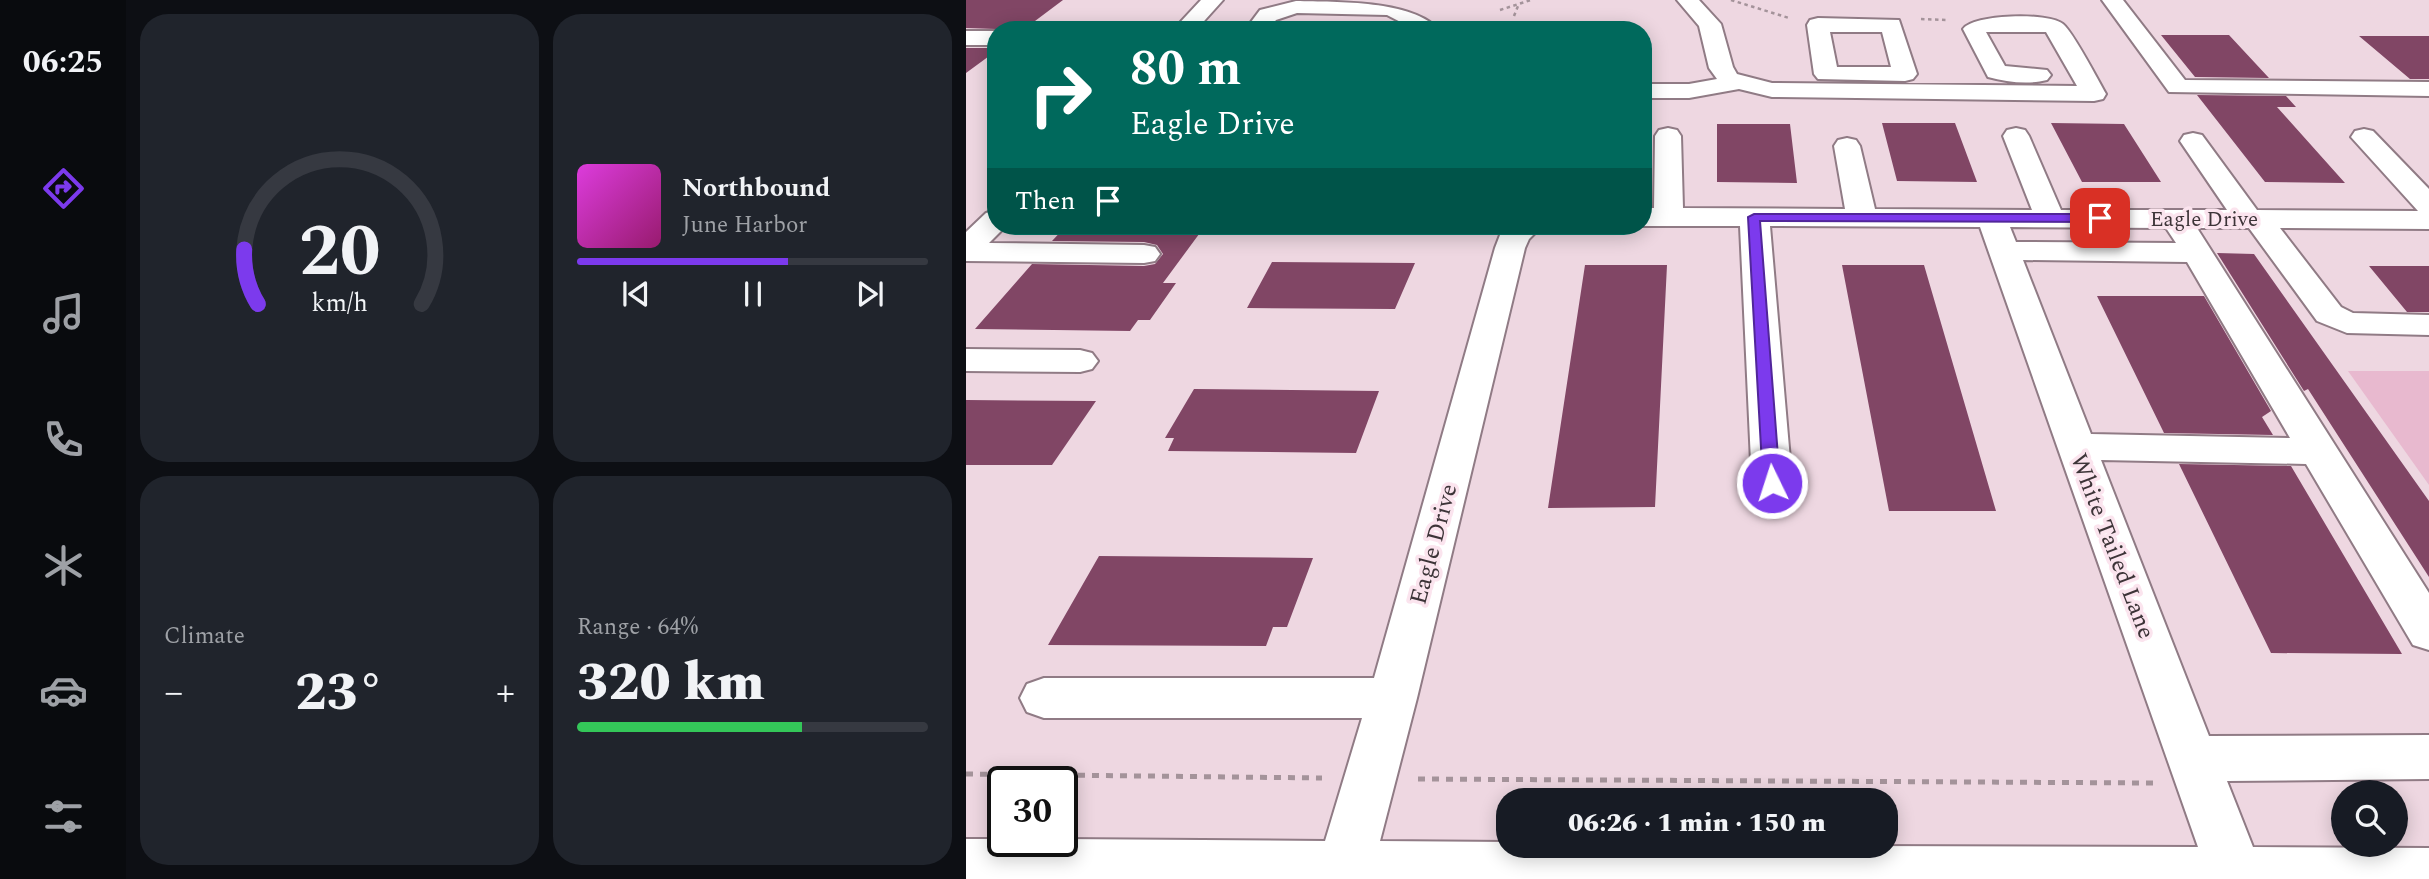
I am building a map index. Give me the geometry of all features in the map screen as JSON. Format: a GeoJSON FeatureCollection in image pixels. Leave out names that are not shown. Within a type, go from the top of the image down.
{"type":"FeatureCollection","features":[{"type":"Feature","properties":{"kind":"street"},"geometry":{"type":"LineString","coordinates":[[1193,21],[1213,0]]}},
{"type":"Feature","properties":{"kind":"street"},"geometry":{"type":"LineString","coordinates":[[1687,0],[1710,24],[1721,68],[1729,79],[1772,90],[1863,82],[2088,84]]}},
{"type":"Feature","properties":{"kind":"street"},"geometry":{"type":"LineString","coordinates":[[2112,0],[2178,87],[2429,89]]}},
{"type":"Feature","properties":{"kind":"street"},"geometry":{"type":"LineString","coordinates":[[1263,21],[1268,15],[1296,6],[1390,9],[1418,21]]}},
{"type":"Feature","properties":{"kind":"street"},"geometry":{"type":"LineString","coordinates":[[966,38],[987,38]]}},
{"type":"Feature","properties":{"kind":"street"},"geometry":{"type":"LineString","coordinates":[[1652,91],[1689,91],[1738,82]]}},
{"type":"Feature","properties":{"kind":"street"},"geometry":{"type":"LineString","coordinates":[[1656,217],[1668,136]]}},
{"type":"Feature","properties":{"kind":"street"},"geometry":{"type":"LineString","coordinates":[[2016,136],[2050,218]]}},
{"type":"Feature","properties":{"kind":"street"},"geometry":{"type":"LineString","coordinates":[[2364,137],[2429,206]]}},
{"type":"Feature","properties":{"kind":"street"},"geometry":{"type":"LineString","coordinates":[[2193,141],[2329,314],[2338,321],[2347,323],[2429,325]]}},
{"type":"Feature","properties":{"kind":"street"},"geometry":{"type":"LineString","coordinates":[[1847,146],[1862,218]]}},
{"type":"Feature","properties":{"kind":"street","name":"Eagle Drive"},"geometry":{"type":"LineString","coordinates":[[1656,217],[1862,218],[1997,234],[2050,218],[2429,220]]}},
{"type":"Feature","properties":{"kind":"street"},"geometry":{"type":"LineString","coordinates":[[1754,217],[1772,483]]}},
{"type":"Feature","properties":{"kind":"street"},"geometry":{"type":"LineString","coordinates":[[2176,219],[2429,632]]}},
{"type":"Feature","properties":{"kind":"street"},"geometry":{"type":"LineString","coordinates":[[966,250],[987,228]]}},
{"type":"Feature","properties":{"kind":"street"},"geometry":{"type":"LineString","coordinates":[[1997,234],[2197,253]]}},
{"type":"Feature","properties":{"kind":"street","name":"White Tailed Lane"},"geometry":{"type":"LineString","coordinates":[[1997,234],[2236,877]]}},
{"type":"Feature","properties":{"kind":"street","name":"Eagle Drive"},"geometry":{"type":"LineString","coordinates":[[1345,873],[1515,235]]}},
{"type":"Feature","properties":{"kind":"street"},"geometry":{"type":"LineString","coordinates":[[966,250],[1144,254]]}},
{"type":"Feature","properties":{"kind":"street"},"geometry":{"type":"LineString","coordinates":[[966,360],[1080,362]]}},
{"type":"Feature","properties":{"kind":"street"},"geometry":{"type":"LineString","coordinates":[[2076,447],[2319,451]]}},
{"type":"Feature","properties":{"kind":"street"},"geometry":{"type":"LineString","coordinates":[[1044,698],[1393,698]]}},
{"type":"Feature","properties":{"kind":"street"},"geometry":{"type":"LineString","coordinates":[[2197,771],[2429,757]]}},
{"type":"Feature","properties":{"kind":"street"},"geometry":{"type":"LineString","coordinates":[[966,865],[1345,873],[2236,877],[2429,875]]}},
{"type":"Feature","properties":{"kind":"path"},"geometry":{"type":"LineString","coordinates":[[1500,10],[1531,0]]}},
{"type":"Feature","properties":{"kind":"path"},"geometry":{"type":"LineString","coordinates":[[1514,16],[1518,5]]}},
{"type":"Feature","properties":{"kind":"path"},"geometry":{"type":"LineString","coordinates":[[966,774],[1371,779],[2197,771]]}},
{"type":"Feature","properties":{"kind":"shaded area"},"geometry":{"type":"Polygon","coordinates":[[[2348,371],[2429,371],[2429,485],[2348,371]]]}},
{"type":"Feature","properties":{"kind":"building"},"geometry":{"type":"Polygon","coordinates":[[[966,0],[1063,0],[1035,21],[987,21],[987,29],[966,28],[966,0]]]}},
{"type":"Feature","properties":{"kind":"building"},"geometry":{"type":"Polygon","coordinates":[[[2161,35],[2229,35],[2269,78],[2195,77],[2161,35]]]}},
{"type":"Feature","properties":{"kind":"building"},"geometry":{"type":"Polygon","coordinates":[[[2359,36],[2429,36],[2429,79],[2410,79],[2359,36]]]}},
{"type":"Feature","properties":{"kind":"building"},"geometry":{"type":"Polygon","coordinates":[[[966,48],[987,48],[987,58],[966,73],[966,48]]]}},
{"type":"Feature","properties":{"kind":"building"},"geometry":{"type":"Polygon","coordinates":[[[2197,95],[2286,96],[2296,107],[2277,107],[2345,183],[2265,182],[2197,95]]]}},
{"type":"Feature","properties":{"kind":"building"},"geometry":{"type":"Polygon","coordinates":[[[1882,123],[1955,123],[1977,182],[1897,181],[1882,123]]]}},
{"type":"Feature","properties":{"kind":"building"},"geometry":{"type":"Polygon","coordinates":[[[2051,123],[2124,124],[2161,182],[2082,182],[2051,123]]]}},
{"type":"Feature","properties":{"kind":"building"},"geometry":{"type":"Polygon","coordinates":[[[1717,124],[1790,124],[1797,183],[1717,182],[1717,124]]]}},
{"type":"Feature","properties":{"kind":"building"},"geometry":{"type":"Polygon","coordinates":[[[1058,235],[1198,235],[1163,283],[1176,283],[1150,320],[1138,320],[1130,331],[975,329],[1032,264],[1144,266],[1155,264],[1163,254],[1157,245],[1144,242],[1052,241],[1058,235]]]}},
{"type":"Feature","properties":{"kind":"building"},"geometry":{"type":"Polygon","coordinates":[[[2217,253],[2254,254],[2429,501],[2429,577],[2308,389],[2304,391],[2217,253]]]}},
{"type":"Feature","properties":{"kind":"building"},"geometry":{"type":"Polygon","coordinates":[[[1272,262],[1415,263],[1395,309],[1247,308],[1272,262]]]}},
{"type":"Feature","properties":{"kind":"building"},"geometry":{"type":"Polygon","coordinates":[[[1585,265],[1667,265],[1655,507],[1548,508],[1585,265]]]}},
{"type":"Feature","properties":{"kind":"building"},"geometry":{"type":"Polygon","coordinates":[[[1842,265],[1924,265],[1996,511],[1889,511],[1842,265]]]}},
{"type":"Feature","properties":{"kind":"building"},"geometry":{"type":"Polygon","coordinates":[[[2369,266],[2429,266],[2429,312],[2407,312],[2369,266]]]}},
{"type":"Feature","properties":{"kind":"building"},"geometry":{"type":"Polygon","coordinates":[[[2097,296],[2204,296],[2271,411],[2262,417],[2273,435],[2164,433],[2097,296]]]}},
{"type":"Feature","properties":{"kind":"building"},"geometry":{"type":"Polygon","coordinates":[[[1194,389],[1379,391],[1356,453],[1168,451],[1174,438],[1165,438],[1194,389]]]}},
{"type":"Feature","properties":{"kind":"building"},"geometry":{"type":"Polygon","coordinates":[[[966,400],[1096,401],[1052,465],[966,465],[966,400]]]}},
{"type":"Feature","properties":{"kind":"building"},"geometry":{"type":"Polygon","coordinates":[[[2179,464],[2291,466],[2402,654],[2271,653],[2179,464]]]}},
{"type":"Feature","properties":{"kind":"building"},"geometry":{"type":"Polygon","coordinates":[[[1099,556],[1313,558],[1287,627],[1273,627],[1266,646],[1048,645],[1099,556]]]}},
{"type":"Feature","properties":{"kind":"route"},"geometry":{"type":"LineString","coordinates":[[1772,483],[1754,217],[2100,218]]}}]}
